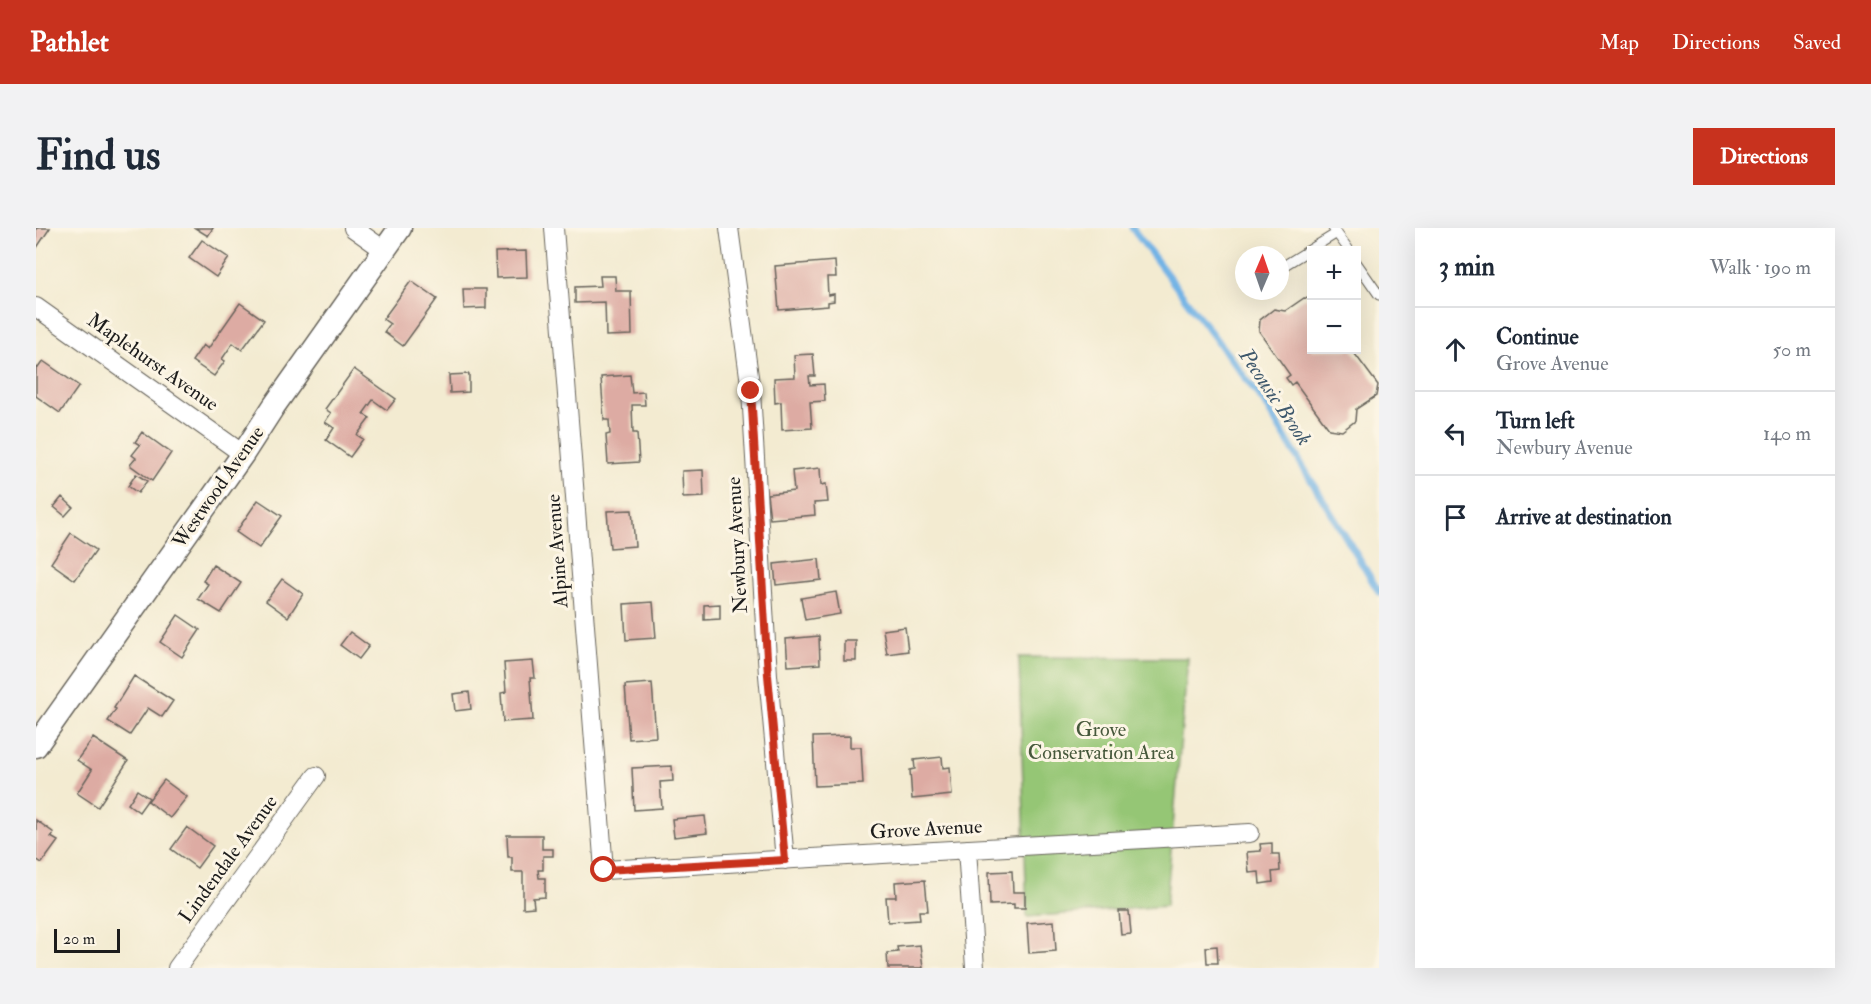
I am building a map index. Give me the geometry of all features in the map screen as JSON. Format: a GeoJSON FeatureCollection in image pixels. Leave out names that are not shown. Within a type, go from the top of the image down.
{"type":"FeatureCollection","features":[{"type":"Feature","properties":{"kind":"street"},"geometry":{"type":"LineString","coordinates":[[353,228],[384,250]]}},
{"type":"Feature","properties":{"kind":"street","name":"Westwood Avenue"},"geometry":{"type":"LineString","coordinates":[[36,746],[400,228]]}},
{"type":"Feature","properties":{"kind":"street","name":"Alpine Avenue"},"geometry":{"type":"LineString","coordinates":[[554,228],[604,870]]}},
{"type":"Feature","properties":{"kind":"street","name":"Newbury Avenue"},"geometry":{"type":"LineString","coordinates":[[729,228],[751,391],[768,675],[785,860]]}},
{"type":"Feature","properties":{"kind":"street","name":"Maplehurst Avenue"},"geometry":{"type":"LineString","coordinates":[[36,307],[243,454]]}},
{"type":"Feature","properties":{"kind":"street","name":"Lindendale Avenue"},"geometry":{"type":"LineString","coordinates":[[177,968],[316,776]]}},
{"type":"Feature","properties":{"kind":"street","name":"Grove Avenue"},"geometry":{"type":"LineString","coordinates":[[604,870],[1250,833]]}},
{"type":"Feature","properties":{"kind":"street"},"geometry":{"type":"LineString","coordinates":[[967,849],[975,968]]}},
{"type":"Feature","properties":{"kind":"lane"},"geometry":{"type":"LineString","coordinates":[[1289,262],[1335,231],[1346,246]]}},
{"type":"Feature","properties":{"kind":"lane"},"geometry":{"type":"LineString","coordinates":[[1361,269],[1379,295]]}},
{"type":"Feature","properties":{"kind":"green space","name":"Grove Conservation Area"},"geometry":{"type":"Polygon","coordinates":[[[1019,657],[1188,658],[1166,906],[1027,917],[1019,657]]]}},
{"type":"Feature","properties":{"kind":"building"},"geometry":{"type":"Polygon","coordinates":[[[36,228],[50,228],[36,249],[36,228]]]}},
{"type":"Feature","properties":{"kind":"building"},"geometry":{"type":"Polygon","coordinates":[[[195,228],[213,228],[208,236],[195,228]]]}},
{"type":"Feature","properties":{"kind":"building"},"geometry":{"type":"Polygon","coordinates":[[[202,240],[229,258],[216,277],[189,258],[202,240]]]}},
{"type":"Feature","properties":{"kind":"building"},"geometry":{"type":"Polygon","coordinates":[[[526,251],[527,277],[496,278],[495,252],[526,251]]]}},
{"type":"Feature","properties":{"kind":"building"},"geometry":{"type":"Polygon","coordinates":[[[835,261],[836,277],[827,277],[828,295],[834,294],[834,301],[828,302],[828,306],[779,310],[775,266],[835,261]]]}},
{"type":"Feature","properties":{"kind":"building"},"geometry":{"type":"Polygon","coordinates":[[[600,276],[615,276],[616,291],[631,291],[632,335],[606,336],[605,302],[575,303],[575,287],[601,286],[600,276]]]}},
{"type":"Feature","properties":{"kind":"building"},"geometry":{"type":"Polygon","coordinates":[[[411,281],[437,299],[403,346],[384,332],[390,324],[383,319],[411,281]]]}},
{"type":"Feature","properties":{"kind":"building"},"geometry":{"type":"Polygon","coordinates":[[[463,289],[486,289],[486,308],[464,309],[463,289]]]}},
{"type":"Feature","properties":{"kind":"building"},"geometry":{"type":"Polygon","coordinates":[[[1304,298],[1307,298],[1307,354],[1355,354],[1378,385],[1376,396],[1356,409],[1355,421],[1342,431],[1329,429],[1295,382],[1291,385],[1286,378],[1290,375],[1259,331],[1260,320],[1274,309],[1285,311],[1304,298]]]}},
{"type":"Feature","properties":{"kind":"building"},"geometry":{"type":"Polygon","coordinates":[[[240,303],[264,320],[242,350],[233,343],[222,359],[225,361],[214,376],[192,361],[203,345],[208,349],[240,303]]]}},
{"type":"Feature","properties":{"kind":"building"},"geometry":{"type":"Polygon","coordinates":[[[813,354],[815,376],[809,376],[810,385],[824,384],[825,401],[810,402],[812,428],[782,430],[781,402],[775,403],[774,378],[795,377],[794,355],[813,354]]]}},
{"type":"Feature","properties":{"kind":"building"},"geometry":{"type":"Polygon","coordinates":[[[43,361],[79,386],[60,413],[36,396],[36,367],[38,368],[43,361]]]}},
{"type":"Feature","properties":{"kind":"building"},"geometry":{"type":"Polygon","coordinates":[[[354,369],[396,399],[387,410],[373,400],[363,414],[370,418],[357,435],[363,439],[350,457],[326,440],[334,428],[325,422],[331,413],[325,409],[354,369]]]}},
{"type":"Feature","properties":{"kind":"building"},"geometry":{"type":"Polygon","coordinates":[[[469,374],[469,392],[450,393],[449,375],[469,374]]]}},
{"type":"Feature","properties":{"kind":"building"},"geometry":{"type":"Polygon","coordinates":[[[630,375],[632,393],[644,392],[645,405],[632,405],[633,433],[637,433],[639,462],[608,464],[606,435],[610,434],[609,420],[604,420],[601,377],[630,375]]]}},
{"type":"Feature","properties":{"kind":"building"},"geometry":{"type":"Polygon","coordinates":[[[142,432],[171,453],[152,481],[130,465],[136,458],[132,455],[140,445],[135,442],[142,432]]]}},
{"type":"Feature","properties":{"kind":"building"},"geometry":{"type":"Polygon","coordinates":[[[820,468],[821,485],[826,484],[828,502],[814,503],[815,515],[770,519],[767,494],[794,491],[792,471],[820,468]]]}},
{"type":"Feature","properties":{"kind":"building"},"geometry":{"type":"Polygon","coordinates":[[[703,470],[704,497],[683,498],[682,471],[703,470]]]}},
{"type":"Feature","properties":{"kind":"building"},"geometry":{"type":"Polygon","coordinates":[[[136,474],[147,481],[138,493],[128,486],[136,474]]]}},
{"type":"Feature","properties":{"kind":"building"},"geometry":{"type":"Polygon","coordinates":[[[62,497],[73,507],[65,516],[54,507],[62,497]]]}},
{"type":"Feature","properties":{"kind":"building"},"geometry":{"type":"Polygon","coordinates":[[[258,500],[282,516],[259,548],[236,532],[258,500]]]}},
{"type":"Feature","properties":{"kind":"building"},"geometry":{"type":"Polygon","coordinates":[[[632,510],[635,546],[610,548],[607,511],[632,510]]]}},
{"type":"Feature","properties":{"kind":"building"},"geometry":{"type":"Polygon","coordinates":[[[71,533],[96,550],[75,580],[51,563],[71,533]]]}},
{"type":"Feature","properties":{"kind":"building"},"geometry":{"type":"Polygon","coordinates":[[[819,559],[821,580],[776,585],[774,564],[819,559]]]}},
{"type":"Feature","properties":{"kind":"building"},"geometry":{"type":"Polygon","coordinates":[[[213,565],[241,583],[221,613],[198,599],[208,584],[203,581],[213,565]]]}},
{"type":"Feature","properties":{"kind":"building"},"geometry":{"type":"Polygon","coordinates":[[[282,579],[303,594],[288,617],[266,601],[282,579]]]}},
{"type":"Feature","properties":{"kind":"building"},"geometry":{"type":"Polygon","coordinates":[[[836,592],[840,614],[805,620],[801,598],[836,592]]]}},
{"type":"Feature","properties":{"kind":"building"},"geometry":{"type":"Polygon","coordinates":[[[653,602],[656,638],[626,640],[624,604],[653,602]]]}},
{"type":"Feature","properties":{"kind":"building"},"geometry":{"type":"Polygon","coordinates":[[[720,604],[720,619],[704,620],[704,605],[720,604]]]}},
{"type":"Feature","properties":{"kind":"building"},"geometry":{"type":"Polygon","coordinates":[[[178,615],[200,630],[182,657],[160,642],[178,615]]]}},
{"type":"Feature","properties":{"kind":"building"},"geometry":{"type":"Polygon","coordinates":[[[905,627],[908,651],[887,654],[883,630],[905,627]]]}},
{"type":"Feature","properties":{"kind":"building"},"geometry":{"type":"Polygon","coordinates":[[[350,632],[369,646],[359,659],[340,645],[350,632]]]}},
{"type":"Feature","properties":{"kind":"building"},"geometry":{"type":"Polygon","coordinates":[[[819,636],[820,664],[788,666],[786,639],[819,636]]]}},
{"type":"Feature","properties":{"kind":"building"},"geometry":{"type":"Polygon","coordinates":[[[844,641],[856,641],[856,661],[844,661],[844,641]]]}},
{"type":"Feature","properties":{"kind":"building"},"geometry":{"type":"Polygon","coordinates":[[[533,661],[535,678],[530,678],[533,720],[503,722],[501,693],[506,692],[504,663],[533,661]]]}},
{"type":"Feature","properties":{"kind":"building"},"geometry":{"type":"Polygon","coordinates":[[[134,676],[173,701],[162,717],[148,708],[130,735],[108,721],[134,676]]]}},
{"type":"Feature","properties":{"kind":"building"},"geometry":{"type":"Polygon","coordinates":[[[652,683],[656,737],[629,739],[625,685],[652,683]]]}},
{"type":"Feature","properties":{"kind":"building"},"geometry":{"type":"Polygon","coordinates":[[[469,692],[471,709],[455,711],[453,694],[469,692]]]}},
{"type":"Feature","properties":{"kind":"building"},"geometry":{"type":"Polygon","coordinates":[[[850,736],[850,747],[861,747],[863,784],[815,786],[813,737],[850,736]]]}},
{"type":"Feature","properties":{"kind":"building"},"geometry":{"type":"Polygon","coordinates":[[[93,738],[128,761],[98,807],[77,793],[92,770],[77,760],[93,738]]]}},
{"type":"Feature","properties":{"kind":"building"},"geometry":{"type":"Polygon","coordinates":[[[942,757],[943,768],[950,767],[952,795],[912,799],[910,770],[915,769],[914,760],[942,757]]]}},
{"type":"Feature","properties":{"kind":"building"},"geometry":{"type":"Polygon","coordinates":[[[672,766],[673,781],[660,782],[662,808],[634,810],[632,768],[672,766]]]}},
{"type":"Feature","properties":{"kind":"building"},"geometry":{"type":"Polygon","coordinates":[[[164,780],[187,797],[170,818],[148,801],[164,780]]]}},
{"type":"Feature","properties":{"kind":"building"},"geometry":{"type":"Polygon","coordinates":[[[137,790],[149,798],[139,812],[128,804],[137,790]]]}},
{"type":"Feature","properties":{"kind":"building"},"geometry":{"type":"Polygon","coordinates":[[[705,816],[707,833],[674,837],[672,819],[705,816]]]}},
{"type":"Feature","properties":{"kind":"building"},"geometry":{"type":"Polygon","coordinates":[[[36,820],[54,833],[51,837],[58,841],[42,863],[36,859],[36,820]]]}},
{"type":"Feature","properties":{"kind":"building"},"geometry":{"type":"Polygon","coordinates":[[[187,827],[213,846],[197,868],[171,849],[187,827]]]}},
{"type":"Feature","properties":{"kind":"building"},"geometry":{"type":"Polygon","coordinates":[[[507,835],[542,835],[542,849],[553,849],[553,856],[543,856],[543,870],[538,870],[539,878],[545,878],[545,897],[533,898],[534,907],[523,908],[523,872],[512,872],[512,857],[508,857],[507,835]]]}},
{"type":"Feature","properties":{"kind":"building"},"geometry":{"type":"Polygon","coordinates":[[[1272,843],[1272,854],[1279,854],[1280,871],[1272,872],[1273,882],[1260,884],[1259,872],[1249,873],[1247,852],[1261,851],[1260,844],[1272,843]]]}},
{"type":"Feature","properties":{"kind":"building"},"geometry":{"type":"Polygon","coordinates":[[[1012,871],[1013,892],[1025,892],[1025,908],[1014,908],[1014,904],[990,905],[989,872],[1012,871]]]}},
{"type":"Feature","properties":{"kind":"building"},"geometry":{"type":"Polygon","coordinates":[[[925,880],[928,911],[919,911],[920,920],[888,922],[886,897],[896,897],[895,882],[925,880]]]}},
{"type":"Feature","properties":{"kind":"building"},"geometry":{"type":"Polygon","coordinates":[[[1119,911],[1129,911],[1131,934],[1121,935],[1119,911]]]}},
{"type":"Feature","properties":{"kind":"building"},"geometry":{"type":"Polygon","coordinates":[[[1054,921],[1056,951],[1029,953],[1027,923],[1054,921]]]}},
{"type":"Feature","properties":{"kind":"building"},"geometry":{"type":"Polygon","coordinates":[[[920,945],[923,968],[888,968],[887,953],[898,952],[897,947],[920,945]]]}},
{"type":"Feature","properties":{"kind":"building"},"geometry":{"type":"Polygon","coordinates":[[[1217,946],[1218,963],[1207,963],[1206,947],[1217,946]]]}},
{"type":"Feature","properties":{"kind":"waterway","name":"Pecousic Brook"},"geometry":{"type":"LineString","coordinates":[[1132,228],[1265,404],[1379,592]]}},
{"type":"Feature","properties":{"kind":"route"},"geometry":{"type":"LineString","coordinates":[[604,870],[785,860],[768,675],[751,391]]}}]}
